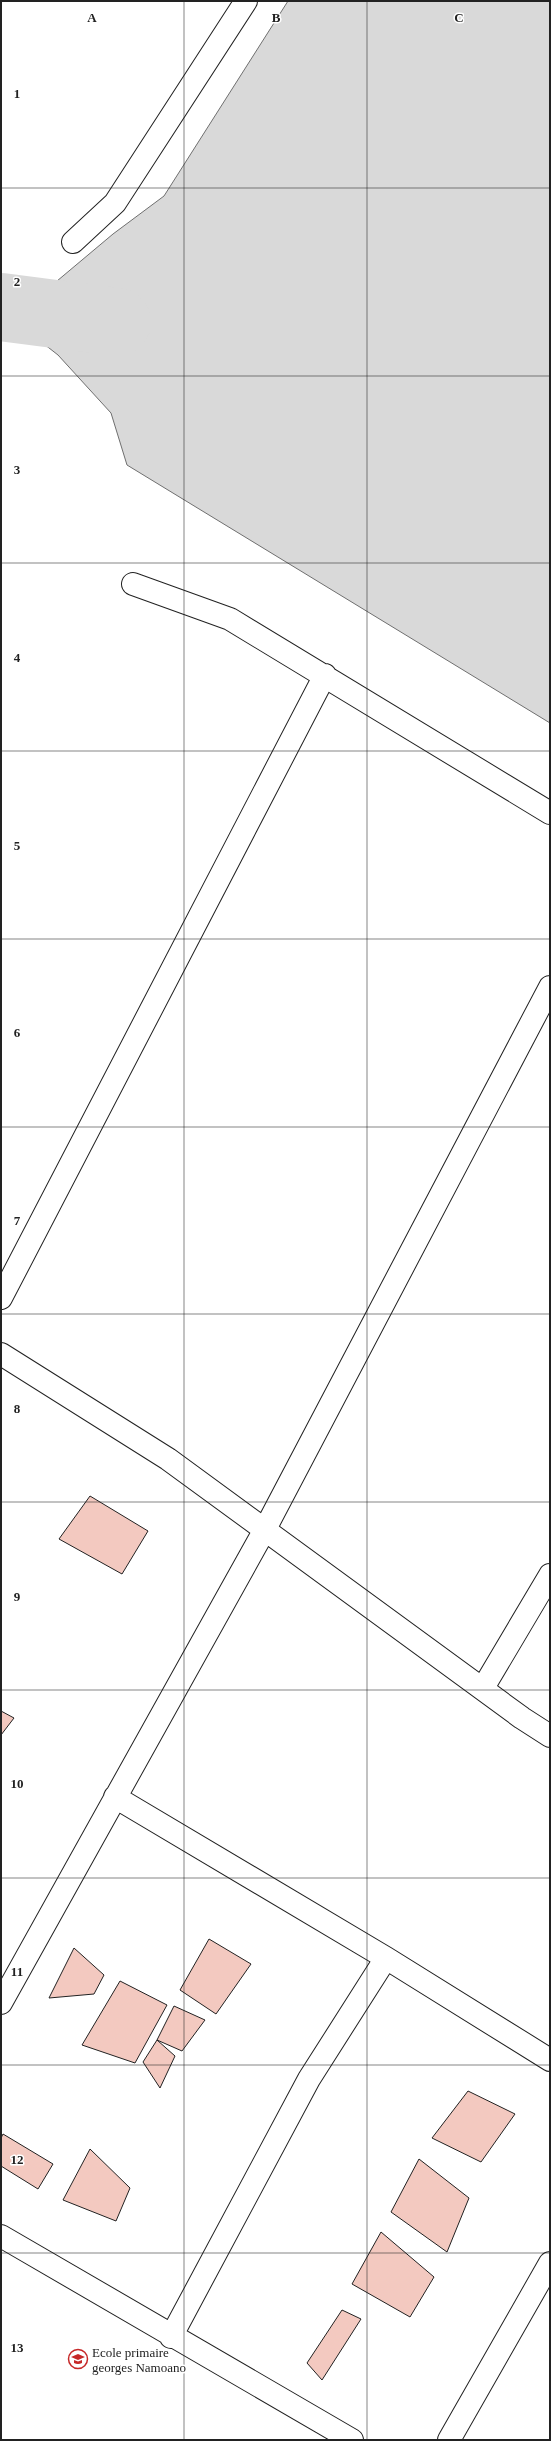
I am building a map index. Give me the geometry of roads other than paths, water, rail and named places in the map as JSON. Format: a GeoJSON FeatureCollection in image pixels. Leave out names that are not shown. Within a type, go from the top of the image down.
{"type":"FeatureCollection","features":[{"type":"Feature","properties":{"kind":"street"},"geometry":{"type":"LineString","coordinates":[[73,242],[115,203],[246,1]]}},
{"type":"Feature","properties":{"kind":"street"},"geometry":{"type":"LineString","coordinates":[[133,584],[230,619],[325,675],[550,813]]}},
{"type":"Feature","properties":{"kind":"street"},"geometry":{"type":"LineString","coordinates":[[1,1298],[325,675]]}},
{"type":"Feature","properties":{"kind":"street"},"geometry":{"type":"LineString","coordinates":[[1,2003],[264,1530],[550,987]]}},
{"type":"Feature","properties":{"kind":"street"},"geometry":{"type":"LineString","coordinates":[[1,1354],[168,1460],[483,1688],[522,1718],[550,1736]]}},
{"type":"Feature","properties":{"kind":"street"},"geometry":{"type":"LineString","coordinates":[[483,1688],[550,1575]]}},
{"type":"Feature","properties":{"kind":"street"},"geometry":{"type":"LineString","coordinates":[[115,1797],[386,1958],[550,2060]]}},
{"type":"Feature","properties":{"kind":"street"},"geometry":{"type":"LineString","coordinates":[[171,2337],[309,2079],[386,1958]]}},
{"type":"Feature","properties":{"kind":"street"},"geometry":{"type":"LineString","coordinates":[[1,2236],[171,2337],[352,2440]]}},
{"type":"Feature","properties":{"kind":"street"},"geometry":{"type":"LineString","coordinates":[[449,2440],[550,2263]]}},
{"type":"Feature","properties":{"kind":"waterway"},"geometry":{"type":"LineString","coordinates":[[1,307],[117,322]]}},
{"type":"Feature","properties":{"kind":"place","name":"Ecole primaire georges Namoano"},"geometry":{"type":"Point","coordinates":[78,2359]}}]}
